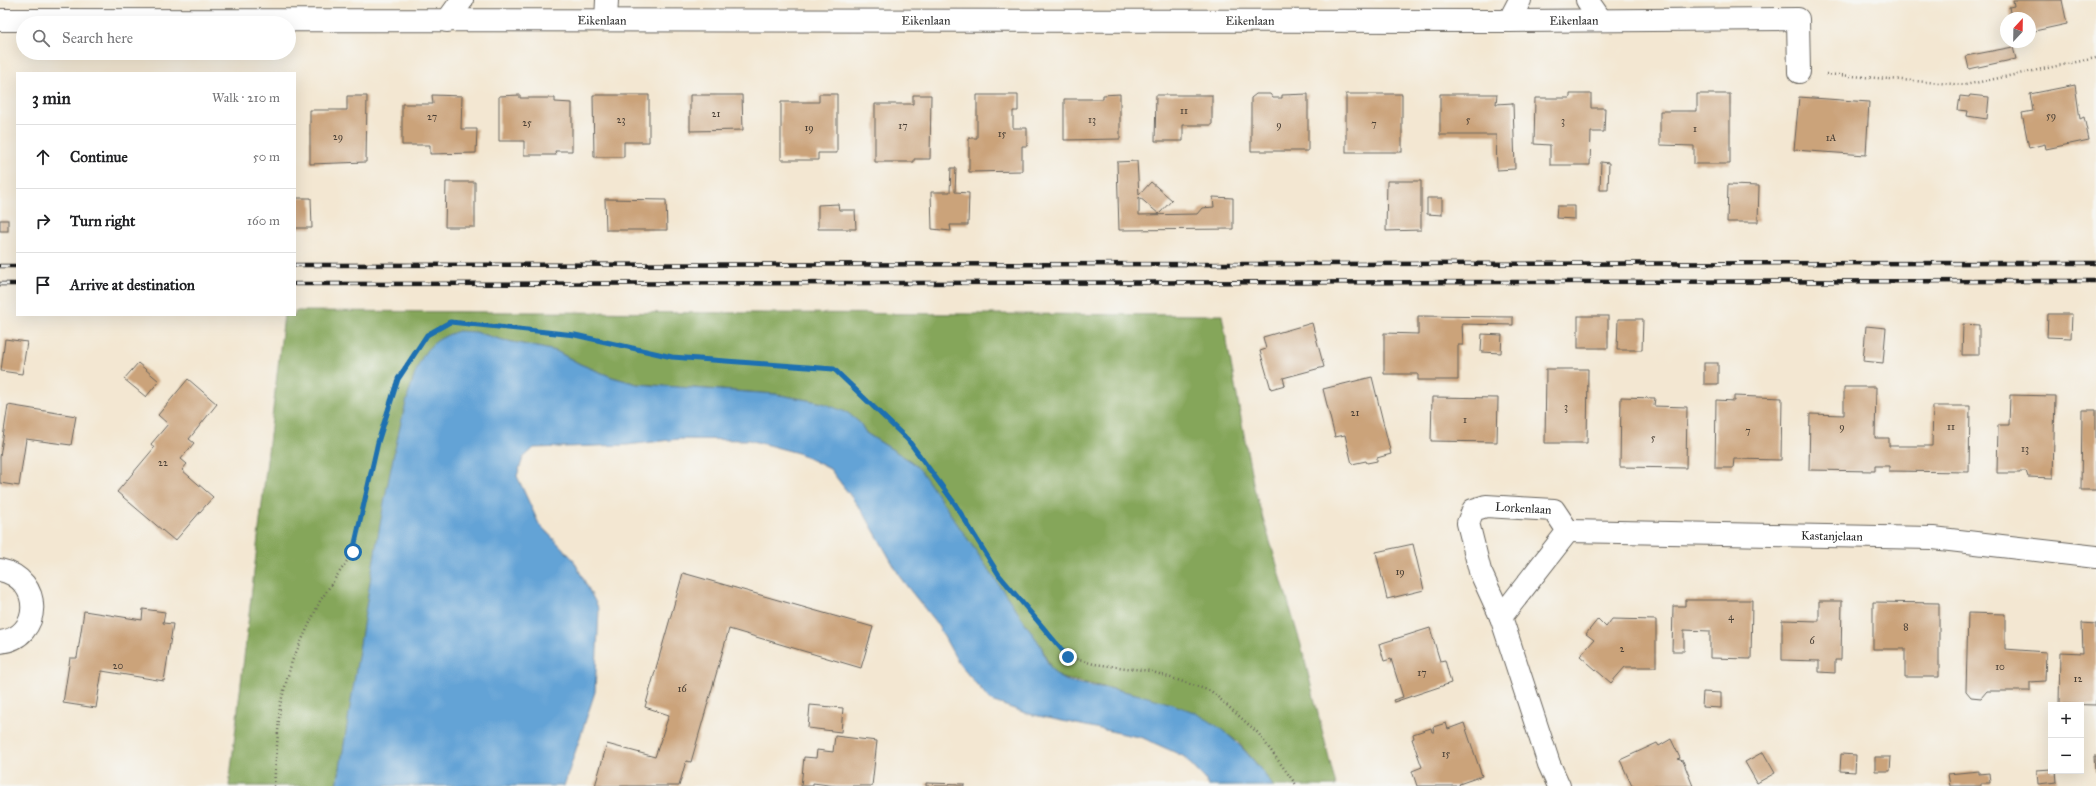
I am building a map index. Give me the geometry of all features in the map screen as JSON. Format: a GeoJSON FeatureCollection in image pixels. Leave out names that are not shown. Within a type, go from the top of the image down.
{"type":"FeatureCollection","features":[{"type":"Feature","properties":{"kind":"street"},"geometry":{"type":"LineString","coordinates":[[447,21],[462,0]]}},
{"type":"Feature","properties":{"kind":"street"},"geometry":{"type":"LineString","coordinates":[[1509,21],[1520,0]]}},
{"type":"Feature","properties":{"kind":"street"},"geometry":{"type":"LineString","coordinates":[[1586,0],[1601,20]]}},
{"type":"Feature","properties":{"kind":"street","name":"Eikenlaan"},"geometry":{"type":"LineString","coordinates":[[296,21],[447,21],[606,10],[1509,21],[1798,19],[1799,72]]}},
{"type":"Feature","properties":{"kind":"street","name":"Eikenlaan"},"geometry":{"type":"LineString","coordinates":[[0,20],[16,20]]}},
{"type":"Feature","properties":{"kind":"street","name":"Lorkenlaan"},"geometry":{"type":"LineString","coordinates":[[1559,786],[1549,764],[1501,616],[1480,571],[1468,523],[1474,510],[1486,506],[1554,510],[1568,531]]}},
{"type":"Feature","properties":{"kind":"street"},"geometry":{"type":"LineString","coordinates":[[1501,616],[1568,531]]}},
{"type":"Feature","properties":{"kind":"street","name":"Kastanjelaan"},"geometry":{"type":"LineString","coordinates":[[1568,531],[1933,538],[2096,557]]}},
{"type":"Feature","properties":{"kind":"street"},"geometry":{"type":"LineString","coordinates":[[0,570],[9,572],[19,578],[27,586],[32,597],[32,608],[30,620],[24,630],[15,637],[0,642]]}},
{"type":"Feature","properties":{"kind":"path"},"geometry":{"type":"LineString","coordinates":[[1799,72],[1965,85],[2096,58]]}},
{"type":"Feature","properties":{"kind":"path"},"geometry":{"type":"LineString","coordinates":[[274,786],[280,705],[292,661],[320,601],[353,552],[378,442],[398,379],[427,335],[450,322],[575,335],[672,357],[834,369],[908,440],[955,504],[999,575],[1068,657],[1094,664],[1150,671],[1211,691],[1258,733],[1297,786]]}},
{"type":"Feature","properties":{"kind":"green space"},"geometry":{"type":"Polygon","coordinates":[[[296,311],[1222,315],[1254,488],[1301,645],[1336,786],[1273,786],[1237,741],[1192,712],[1170,704],[1119,690],[1061,678],[1052,671],[1041,646],[912,462],[866,433],[860,423],[823,403],[775,394],[637,384],[612,377],[580,364],[556,351],[503,340],[475,332],[343,753],[337,786],[229,786],[284,316],[296,316],[296,311]]]}},
{"type":"Feature","properties":{"kind":"water"},"geometry":{"type":"Polygon","coordinates":[[[459,331],[475,332],[503,340],[556,351],[580,364],[612,377],[637,384],[775,394],[823,403],[848,413],[860,423],[866,433],[912,462],[921,471],[1041,646],[1050,667],[1059,677],[1070,682],[1146,696],[1191,711],[1215,725],[1237,743],[1256,763],[1273,786],[1208,786],[1205,779],[1183,756],[1143,738],[1029,714],[991,701],[959,664],[937,624],[902,580],[865,515],[830,469],[798,453],[749,440],[679,439],[627,445],[534,448],[523,458],[517,476],[539,524],[573,559],[599,609],[595,692],[564,786],[337,786],[377,540],[393,458],[406,403],[415,373],[426,351],[441,338],[459,331]]]}},
{"type":"Feature","properties":{"kind":"building"},"geometry":{"type":"Polygon","coordinates":[[[2013,0],[2062,0],[2067,24],[2036,31],[2036,12],[2010,12],[2009,7],[2014,6],[2013,0]]]}},
{"type":"Feature","properties":{"kind":"building"},"geometry":{"type":"Polygon","coordinates":[[[2013,48],[2016,59],[1969,69],[1966,56],[2013,48]]]}},
{"type":"Feature","properties":{"kind":"building"},"geometry":{"type":"Polygon","coordinates":[[[2075,85],[2080,119],[2084,117],[2089,140],[2046,149],[2045,144],[2029,148],[2022,113],[2033,111],[2030,94],[2075,85]]]}},
{"type":"Feature","properties":{"kind":"building"},"geometry":{"type":"Polygon","coordinates":[[[819,94],[837,94],[837,153],[818,153],[818,160],[781,160],[781,102],[819,102],[819,94]]]}},
{"type":"Feature","properties":{"kind":"building"},"geometry":{"type":"Polygon","coordinates":[[[1120,94],[1120,139],[1064,140],[1064,99],[1103,99],[1103,95],[1120,94]]]}},
{"type":"Feature","properties":{"kind":"building"},"geometry":{"type":"Polygon","coordinates":[[[1256,94],[1270,94],[1273,98],[1282,98],[1282,95],[1308,94],[1308,151],[1251,151],[1251,98],[1256,94]]]}},
{"type":"Feature","properties":{"kind":"building"},"geometry":{"type":"Polygon","coordinates":[[[1346,94],[1402,94],[1402,152],[1346,152],[1346,94]]]}},
{"type":"Feature","properties":{"kind":"building"},"geometry":{"type":"Polygon","coordinates":[[[1440,94],[1497,94],[1496,104],[1513,103],[1515,169],[1497,170],[1496,135],[1440,135],[1440,94]]]}},
{"type":"Feature","properties":{"kind":"building"},"geometry":{"type":"Polygon","coordinates":[[[1570,94],[1591,94],[1591,108],[1605,108],[1604,132],[1591,132],[1590,165],[1550,165],[1550,145],[1534,144],[1535,98],[1570,98],[1570,94]]]}},
{"type":"Feature","properties":{"kind":"building"},"geometry":{"type":"Polygon","coordinates":[[[1697,94],[1730,94],[1730,164],[1694,164],[1694,146],[1660,145],[1660,111],[1697,111],[1697,94]]]}},
{"type":"Feature","properties":{"kind":"building"},"geometry":{"type":"Polygon","coordinates":[[[432,95],[462,96],[461,129],[477,129],[476,153],[430,154],[430,145],[402,145],[402,104],[433,104],[432,95]]]}},
{"type":"Feature","properties":{"kind":"building"},"geometry":{"type":"Polygon","coordinates":[[[520,95],[520,98],[555,98],[555,102],[572,103],[572,151],[555,151],[556,155],[524,155],[524,141],[499,141],[499,96],[520,95]]]}},
{"type":"Feature","properties":{"kind":"building"},"geometry":{"type":"Polygon","coordinates":[[[593,95],[649,95],[649,142],[624,142],[624,157],[594,157],[593,95]]]}},
{"type":"Feature","properties":{"kind":"building"},"geometry":{"type":"Polygon","coordinates":[[[690,95],[742,95],[743,130],[690,131],[690,95]]]}},
{"type":"Feature","properties":{"kind":"building"},"geometry":{"type":"Polygon","coordinates":[[[913,95],[931,95],[930,159],[914,159],[914,162],[875,162],[875,104],[913,104],[913,95]]]}},
{"type":"Feature","properties":{"kind":"building"},"geometry":{"type":"Polygon","coordinates":[[[977,95],[1018,95],[1018,111],[1013,111],[1013,128],[1027,128],[1027,146],[1022,146],[1022,171],[969,172],[969,138],[977,138],[977,95]]]}},
{"type":"Feature","properties":{"kind":"building"},"geometry":{"type":"Polygon","coordinates":[[[1156,95],[1212,95],[1212,125],[1183,125],[1183,141],[1155,141],[1156,95]]]}},
{"type":"Feature","properties":{"kind":"building"},"geometry":{"type":"Polygon","coordinates":[[[1970,95],[1989,97],[1987,119],[1967,116],[1968,111],[1958,110],[1960,96],[1969,97],[1970,95]]]}},
{"type":"Feature","properties":{"kind":"building"},"geometry":{"type":"Polygon","coordinates":[[[347,96],[367,96],[366,162],[310,164],[310,110],[347,110],[347,96]]]}},
{"type":"Feature","properties":{"kind":"building"},"geometry":{"type":"Polygon","coordinates":[[[1799,97],[1869,102],[1866,155],[1794,150],[1799,97]]]}},
{"type":"Feature","properties":{"kind":"building"},"geometry":{"type":"Polygon","coordinates":[[[1137,161],[1139,195],[1151,182],[1172,200],[1159,214],[1139,197],[1139,215],[1197,214],[1202,208],[1214,207],[1213,197],[1233,198],[1233,229],[1119,230],[1117,162],[1137,161]]]}},
{"type":"Feature","properties":{"kind":"building"},"geometry":{"type":"Polygon","coordinates":[[[1601,162],[1609,163],[1608,190],[1600,190],[1601,162]]]}},
{"type":"Feature","properties":{"kind":"building"},"geometry":{"type":"Polygon","coordinates":[[[951,168],[956,168],[955,192],[969,193],[968,225],[950,225],[951,231],[932,229],[931,192],[950,192],[951,168]]]}},
{"type":"Feature","properties":{"kind":"building"},"geometry":{"type":"Polygon","coordinates":[[[1387,181],[1421,181],[1421,230],[1386,231],[1387,181]]]}},
{"type":"Feature","properties":{"kind":"building"},"geometry":{"type":"Polygon","coordinates":[[[446,182],[475,182],[475,227],[445,227],[446,182]]]}},
{"type":"Feature","properties":{"kind":"building"},"geometry":{"type":"Polygon","coordinates":[[[1728,185],[1759,186],[1758,222],[1727,222],[1728,185]]]}},
{"type":"Feature","properties":{"kind":"building"},"geometry":{"type":"Polygon","coordinates":[[[296,198],[311,198],[312,228],[296,228],[296,198]]]}},
{"type":"Feature","properties":{"kind":"building"},"geometry":{"type":"Polygon","coordinates":[[[1427,198],[1442,198],[1442,215],[1427,214],[1427,198]]]}},
{"type":"Feature","properties":{"kind":"building"},"geometry":{"type":"Polygon","coordinates":[[[605,199],[666,200],[667,230],[606,230],[605,199]]]}},
{"type":"Feature","properties":{"kind":"building"},"geometry":{"type":"Polygon","coordinates":[[[838,204],[839,210],[855,210],[856,229],[818,229],[818,205],[838,204]]]}},
{"type":"Feature","properties":{"kind":"building"},"geometry":{"type":"Polygon","coordinates":[[[1557,206],[1575,206],[1575,219],[1556,218],[1557,206]]]}},
{"type":"Feature","properties":{"kind":"building"},"geometry":{"type":"Polygon","coordinates":[[[0,220],[8,220],[8,231],[0,231],[0,220]]]}},
{"type":"Feature","properties":{"kind":"building"},"geometry":{"type":"Polygon","coordinates":[[[2048,314],[2072,314],[2071,338],[2047,337],[2048,314]]]}},
{"type":"Feature","properties":{"kind":"building"},"geometry":{"type":"Polygon","coordinates":[[[1418,316],[1513,317],[1513,325],[1462,324],[1463,345],[1458,345],[1458,380],[1418,380],[1418,374],[1384,374],[1384,333],[1418,334],[1418,316]]]}},
{"type":"Feature","properties":{"kind":"building"},"geometry":{"type":"Polygon","coordinates":[[[1578,316],[1608,316],[1608,348],[1578,348],[1578,316]]]}},
{"type":"Feature","properties":{"kind":"building"},"geometry":{"type":"Polygon","coordinates":[[[1618,319],[1643,319],[1642,350],[1617,350],[1618,319]]]}},
{"type":"Feature","properties":{"kind":"building"},"geometry":{"type":"Polygon","coordinates":[[[1312,323],[1324,367],[1283,378],[1285,385],[1271,389],[1260,351],[1266,349],[1263,337],[1312,323]]]}},
{"type":"Feature","properties":{"kind":"building"},"geometry":{"type":"Polygon","coordinates":[[[1963,324],[1979,325],[1979,355],[1962,355],[1963,324]]]}},
{"type":"Feature","properties":{"kind":"building"},"geometry":{"type":"Polygon","coordinates":[[[1866,326],[1886,328],[1883,363],[1863,361],[1866,326]]]}},
{"type":"Feature","properties":{"kind":"building"},"geometry":{"type":"Polygon","coordinates":[[[1482,334],[1502,335],[1501,353],[1481,352],[1482,334]]]}},
{"type":"Feature","properties":{"kind":"building"},"geometry":{"type":"Polygon","coordinates":[[[5,339],[27,342],[22,374],[1,371],[5,339]]]}},
{"type":"Feature","properties":{"kind":"building"},"geometry":{"type":"Polygon","coordinates":[[[138,363],[159,381],[146,397],[124,379],[138,363]]]}},
{"type":"Feature","properties":{"kind":"building"},"geometry":{"type":"Polygon","coordinates":[[[1704,363],[1718,363],[1718,384],[1704,384],[1704,363]]]}},
{"type":"Feature","properties":{"kind":"building"},"geometry":{"type":"Polygon","coordinates":[[[1546,369],[1588,369],[1587,443],[1545,443],[1546,369]]]}},
{"type":"Feature","properties":{"kind":"building"},"geometry":{"type":"Polygon","coordinates":[[[1372,377],[1391,454],[1377,458],[1377,461],[1367,463],[1366,461],[1352,464],[1345,435],[1335,437],[1323,389],[1372,377]]]}},
{"type":"Feature","properties":{"kind":"building"},"geometry":{"type":"Polygon","coordinates":[[[188,379],[217,404],[189,439],[194,443],[181,459],[187,464],[182,470],[213,497],[175,541],[117,492],[154,448],[151,444],[168,424],[158,415],[188,379]]]}},
{"type":"Feature","properties":{"kind":"building"},"geometry":{"type":"Polygon","coordinates":[[[1844,387],[1876,387],[1875,438],[1889,438],[1889,446],[1932,446],[1933,406],[1970,406],[1969,472],[1889,471],[1889,466],[1875,466],[1875,471],[1809,470],[1810,414],[1844,415],[1844,387]]]}},
{"type":"Feature","properties":{"kind":"building"},"geometry":{"type":"Polygon","coordinates":[[[2010,395],[2055,396],[2053,478],[2028,477],[2026,471],[2020,471],[2020,473],[1997,473],[1998,425],[2009,425],[2010,395]]]}},
{"type":"Feature","properties":{"kind":"building"},"geometry":{"type":"Polygon","coordinates":[[[1734,396],[1782,398],[1781,460],[1734,459],[1733,468],[1715,468],[1716,400],[1734,401],[1734,396]]]}},
{"type":"Feature","properties":{"kind":"building"},"geometry":{"type":"Polygon","coordinates":[[[1432,397],[1498,398],[1497,442],[1431,441],[1432,397]]]}},
{"type":"Feature","properties":{"kind":"building"},"geometry":{"type":"Polygon","coordinates":[[[1621,397],[1655,398],[1654,406],[1687,407],[1686,468],[1620,467],[1621,397]]]}},
{"type":"Feature","properties":{"kind":"building"},"geometry":{"type":"Polygon","coordinates":[[[8,405],[76,416],[71,445],[26,439],[19,486],[0,483],[0,457],[8,405]]]}},
{"type":"Feature","properties":{"kind":"building"},"geometry":{"type":"Polygon","coordinates":[[[2082,410],[2096,410],[2096,490],[2081,490],[2082,410]]]}},
{"type":"Feature","properties":{"kind":"building"},"geometry":{"type":"Polygon","coordinates":[[[1413,544],[1424,590],[1387,599],[1376,552],[1413,544]]]}},
{"type":"Feature","properties":{"kind":"building"},"geometry":{"type":"Polygon","coordinates":[[[683,573],[873,627],[861,668],[729,629],[691,762],[686,761],[679,786],[595,786],[607,744],[655,757],[669,715],[645,707],[683,573]]]}},
{"type":"Feature","properties":{"kind":"building"},"geometry":{"type":"Polygon","coordinates":[[[1685,600],[1752,600],[1751,659],[1710,658],[1710,631],[1684,630],[1684,651],[1672,651],[1673,606],[1685,606],[1685,600]]]}},
{"type":"Feature","properties":{"kind":"building"},"geometry":{"type":"Polygon","coordinates":[[[1819,601],[1842,601],[1841,660],[1835,660],[1835,673],[1819,672],[1819,661],[1782,660],[1782,620],[1819,621],[1819,601]]]}},
{"type":"Feature","properties":{"kind":"building"},"geometry":{"type":"Polygon","coordinates":[[[1873,602],[1939,603],[1939,677],[1905,677],[1905,649],[1873,649],[1873,602]]]}},
{"type":"Feature","properties":{"kind":"building"},"geometry":{"type":"Polygon","coordinates":[[[143,609],[165,612],[163,623],[173,624],[164,681],[102,671],[96,708],[63,703],[70,658],[77,658],[84,611],[142,620],[143,609]]]}},
{"type":"Feature","properties":{"kind":"building"},"geometry":{"type":"Polygon","coordinates":[[[1968,613],[2005,614],[2005,649],[2046,652],[2045,681],[2030,682],[2030,691],[1987,691],[1981,698],[1971,697],[1966,691],[1968,613]]]}},
{"type":"Feature","properties":{"kind":"building"},"geometry":{"type":"Polygon","coordinates":[[[1598,619],[1606,627],[1612,619],[1656,620],[1656,667],[1625,667],[1611,683],[1580,656],[1594,640],[1586,634],[1598,619]]]}},
{"type":"Feature","properties":{"kind":"building"},"geometry":{"type":"Polygon","coordinates":[[[2082,623],[2096,624],[2096,705],[2084,705],[2084,702],[2059,702],[2060,652],[2083,653],[2082,623]]]}},
{"type":"Feature","properties":{"kind":"building"},"geometry":{"type":"Polygon","coordinates":[[[1430,628],[1440,661],[1445,660],[1451,683],[1394,702],[1393,700],[1403,697],[1391,659],[1384,661],[1379,644],[1430,628]]]}},
{"type":"Feature","properties":{"kind":"building"},"geometry":{"type":"Polygon","coordinates":[[[1703,692],[1721,693],[1721,708],[1702,707],[1703,692]]]}},
{"type":"Feature","properties":{"kind":"building"},"geometry":{"type":"Polygon","coordinates":[[[810,705],[843,708],[841,732],[808,728],[810,705]]]}},
{"type":"Feature","properties":{"kind":"building"},"geometry":{"type":"Polygon","coordinates":[[[1446,723],[1448,729],[1464,723],[1482,776],[1459,784],[1460,786],[1417,786],[1412,771],[1422,767],[1412,739],[1414,738],[1413,734],[1431,728],[1432,732],[1434,732],[1433,727],[1446,723]]]}},
{"type":"Feature","properties":{"kind":"building"},"geometry":{"type":"Polygon","coordinates":[[[835,736],[877,741],[872,786],[836,786],[813,783],[813,786],[801,786],[804,757],[816,758],[817,750],[833,752],[835,736]]]}},
{"type":"Feature","properties":{"kind":"building"},"geometry":{"type":"Polygon","coordinates":[[[1671,739],[1680,758],[1677,759],[1683,761],[1693,786],[1632,786],[1620,760],[1657,743],[1659,746],[1671,739]]]}},
{"type":"Feature","properties":{"kind":"building"},"geometry":{"type":"Polygon","coordinates":[[[1763,752],[1775,773],[1757,783],[1745,762],[1763,752]]]}},
{"type":"Feature","properties":{"kind":"building"},"geometry":{"type":"Polygon","coordinates":[[[1841,754],[1856,755],[1855,772],[1840,771],[1841,754]]]}},
{"type":"Feature","properties":{"kind":"building"},"geometry":{"type":"Polygon","coordinates":[[[2094,756],[2096,756],[2096,772],[2095,772],[2094,756]]]}},
{"type":"Feature","properties":{"kind":"building"},"geometry":{"type":"Polygon","coordinates":[[[1875,757],[1891,757],[1890,771],[1875,771],[1875,757]]]}},
{"type":"Feature","properties":{"kind":"building"},"geometry":{"type":"Polygon","coordinates":[[[2048,769],[2048,774],[2056,774],[2057,782],[2038,784],[2037,770],[2048,769]]]}},
{"type":"Feature","properties":{"kind":"building"},"geometry":{"type":"Polygon","coordinates":[[[1979,771],[1979,774],[1989,773],[1990,783],[1981,783],[1981,786],[1950,786],[1948,774],[1979,771]]]}},
{"type":"Feature","properties":{"kind":"building"},"geometry":{"type":"Polygon","coordinates":[[[926,783],[964,784],[964,786],[926,786],[926,783]]]}},
{"type":"Feature","properties":{"kind":"railway"},"geometry":{"type":"LineString","coordinates":[[296,265],[2096,263]]}},
{"type":"Feature","properties":{"kind":"railway"},"geometry":{"type":"LineString","coordinates":[[0,266],[16,266]]}},
{"type":"Feature","properties":{"kind":"railway"},"geometry":{"type":"LineString","coordinates":[[296,284],[2096,281]]}},
{"type":"Feature","properties":{"kind":"railway"},"geometry":{"type":"LineString","coordinates":[[0,284],[16,284]]}},
{"type":"Feature","properties":{"kind":"route"},"geometry":{"type":"LineString","coordinates":[[353,552],[378,442],[398,379],[427,335],[450,322],[501,326],[575,335],[672,357],[834,369],[908,440],[955,504],[999,575],[1068,657]]}}]}
